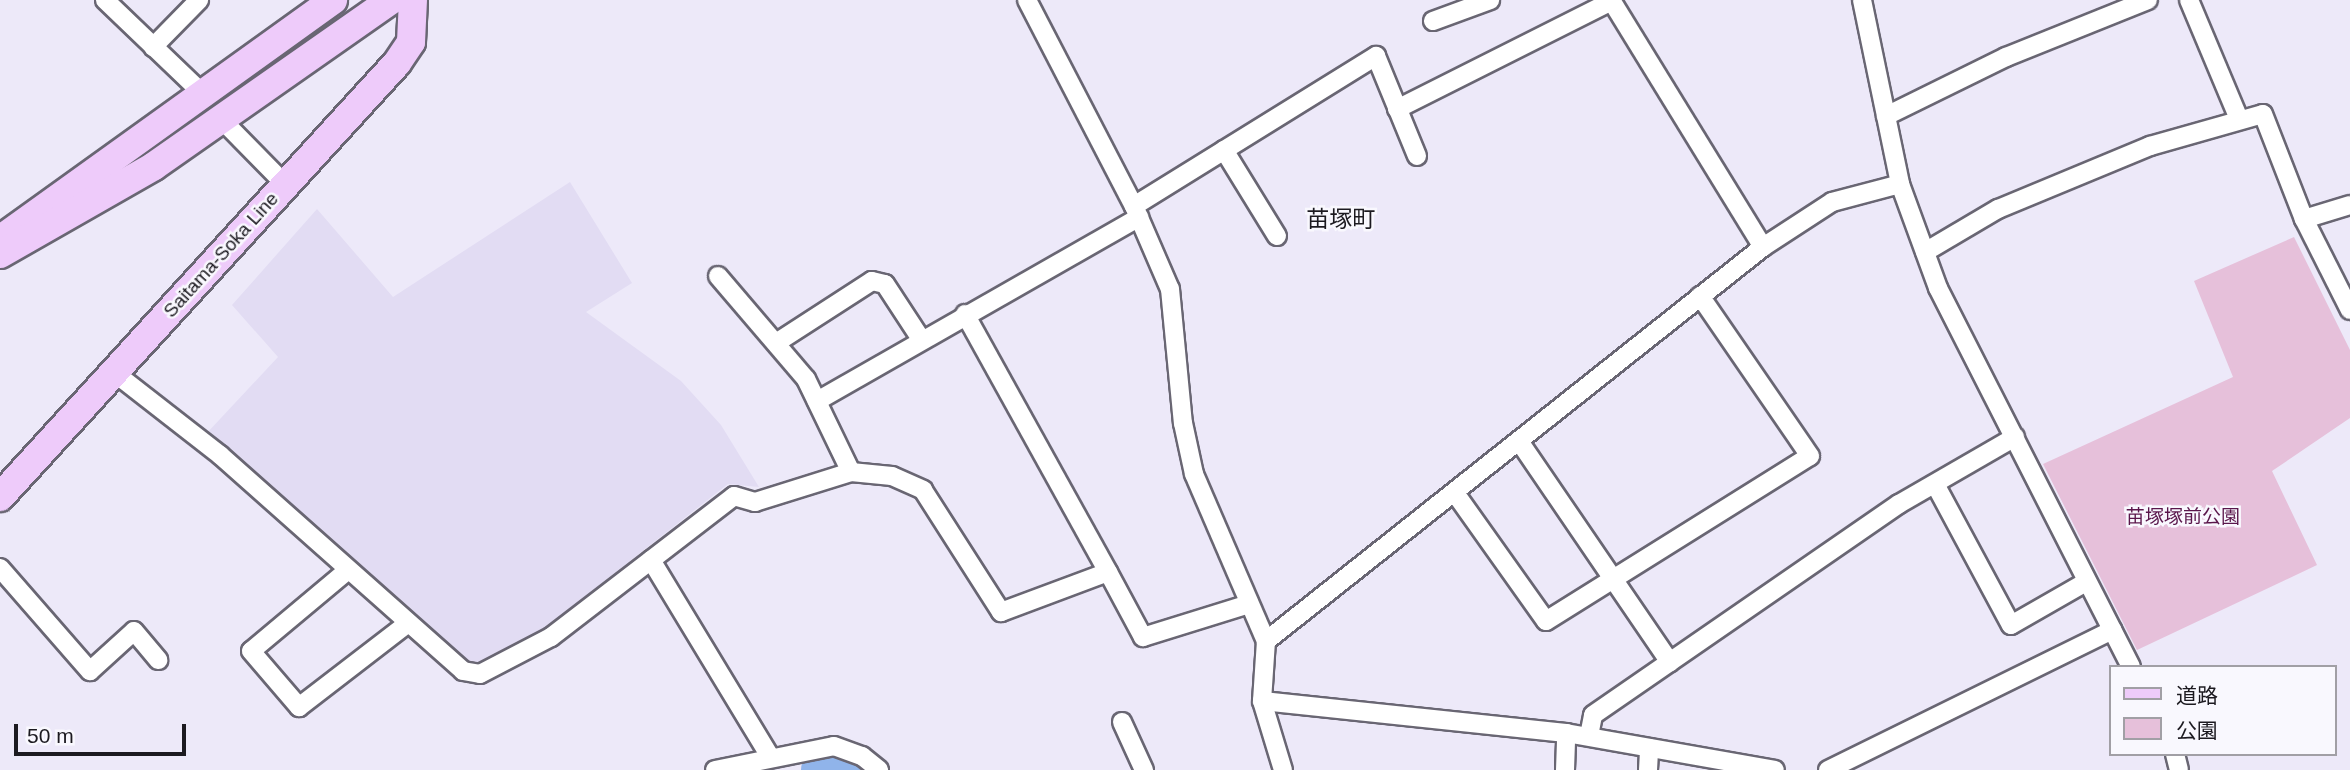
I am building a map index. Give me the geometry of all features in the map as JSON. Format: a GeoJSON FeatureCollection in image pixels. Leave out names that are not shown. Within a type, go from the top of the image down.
{"type":"FeatureCollection","features":[{"type":"Feature","properties":{"kind":"main road"},"geometry":{"type":"LineString","coordinates":[[0,240],[333,0]]}},
{"type":"Feature","properties":{"kind":"main road"},"geometry":{"type":"LineString","coordinates":[[0,254],[59,225],[222,120],[391,0]]}},
{"type":"Feature","properties":{"kind":"main road","name":"Saitama-Soka Line"},"geometry":{"type":"LineString","coordinates":[[0,497],[116,374],[397,63],[411,42],[413,0]]}},
{"type":"Feature","properties":{"kind":"street"},"geometry":{"type":"LineString","coordinates":[[105,0],[204,95]]}},
{"type":"Feature","properties":{"kind":"street"},"geometry":{"type":"LineString","coordinates":[[153,47],[199,0]]}},
{"type":"Feature","properties":{"kind":"street"},"geometry":{"type":"LineString","coordinates":[[1027,0],[1137,212],[1170,289],[1183,423],[1194,474],[1266,641],[1262,701],[1283,770]]}},
{"type":"Feature","properties":{"kind":"street"},"geometry":{"type":"LineString","coordinates":[[1862,0],[1900,184],[1925,252],[2086,582],[2130,665]]}},
{"type":"Feature","properties":{"kind":"street"},"geometry":{"type":"LineString","coordinates":[[1886,116],[2006,57],[2148,0]]}},
{"type":"Feature","properties":{"kind":"street"},"geometry":{"type":"LineString","coordinates":[[2189,0],[2239,119]]}},
{"type":"Feature","properties":{"kind":"street"},"geometry":{"type":"LineString","coordinates":[[1433,21],[1485,1]]}},
{"type":"Feature","properties":{"kind":"street"},"geometry":{"type":"LineString","coordinates":[[1397,109],[1612,1],[1763,247]]}},
{"type":"Feature","properties":{"kind":"street"},"geometry":{"type":"LineString","coordinates":[[817,401],[1137,212],[1224,150],[1376,56],[1417,156]]}},
{"type":"Feature","properties":{"kind":"street"},"geometry":{"type":"LineString","coordinates":[[1925,252],[1998,209],[2150,146],[2263,114],[2304,219],[2350,310]]}},
{"type":"Feature","properties":{"kind":"street"},"geometry":{"type":"LineString","coordinates":[[222,120],[285,184]]}},
{"type":"Feature","properties":{"kind":"street"},"geometry":{"type":"LineString","coordinates":[[1224,150],[1277,236]]}},
{"type":"Feature","properties":{"kind":"street"},"geometry":{"type":"LineString","coordinates":[[1266,641],[1763,247],[1832,202],[1900,184]]}},
{"type":"Feature","properties":{"kind":"street"},"geometry":{"type":"LineString","coordinates":[[2304,219],[2350,205]]}},
{"type":"Feature","properties":{"kind":"street"},"geometry":{"type":"LineString","coordinates":[[718,276],[776,343],[817,401],[851,472]]}},
{"type":"Feature","properties":{"kind":"street"},"geometry":{"type":"LineString","coordinates":[[776,343],[872,281],[886,284],[921,339]]}},
{"type":"Feature","properties":{"kind":"street"},"geometry":{"type":"LineString","coordinates":[[1455,493],[1546,621],[1612,577],[1810,456],[1700,296]]}},
{"type":"Feature","properties":{"kind":"street"},"geometry":{"type":"LineString","coordinates":[[965,314],[1143,637],[1249,604]]}},
{"type":"Feature","properties":{"kind":"street"},"geometry":{"type":"LineString","coordinates":[[116,374],[220,455],[463,671],[480,674],[551,637],[734,496],[755,502],[851,472],[892,476],[923,490],[1001,612],[1108,572]]}},
{"type":"Feature","properties":{"kind":"street"},"geometry":{"type":"LineString","coordinates":[[1589,736],[1593,715],[1935,484],[2015,437]]}},
{"type":"Feature","properties":{"kind":"street"},"geometry":{"type":"LineString","coordinates":[[1519,441],[1670,662]]}},
{"type":"Feature","properties":{"kind":"street"},"geometry":{"type":"LineString","coordinates":[[1935,484],[2011,625],[2086,582]]}},
{"type":"Feature","properties":{"kind":"street"},"geometry":{"type":"LineString","coordinates":[[651,560],[769,755]]}},
{"type":"Feature","properties":{"kind":"street"},"geometry":{"type":"LineString","coordinates":[[0,568],[90,671],[134,631],[158,660]]}},
{"type":"Feature","properties":{"kind":"street"},"geometry":{"type":"LineString","coordinates":[[348,570],[251,651],[299,707],[408,623]]}},
{"type":"Feature","properties":{"kind":"street"},"geometry":{"type":"LineString","coordinates":[[1828,770],[2112,631]]}},
{"type":"Feature","properties":{"kind":"street"},"geometry":{"type":"LineString","coordinates":[[1262,701],[1589,736],[1775,770]]}},
{"type":"Feature","properties":{"kind":"street"},"geometry":{"type":"LineString","coordinates":[[1122,722],[1144,770]]}},
{"type":"Feature","properties":{"kind":"street"},"geometry":{"type":"LineString","coordinates":[[1565,770],[1566,733]]}},
{"type":"Feature","properties":{"kind":"street"},"geometry":{"type":"LineString","coordinates":[[715,770],[769,755],[834,746],[862,756],[879,770]]}},
{"type":"Feature","properties":{"kind":"street"},"geometry":{"type":"LineString","coordinates":[[1648,770],[1649,748]]}},
{"type":"Feature","properties":{"kind":"shaded area"},"geometry":{"type":"Polygon","coordinates":[[[570,182],[632,283],[586,312],[681,381],[721,425],[759,487],[728,484],[538,633],[483,667],[469,666],[206,434],[278,357],[232,305],[317,209],[393,297],[570,182]]]}},
{"type":"Feature","properties":{"kind":"green space","name":"苗塚塚前公園"},"geometry":{"type":"Polygon","coordinates":[[[2294,237],[2350,350],[2350,418],[2272,471],[2317,565],[2137,650],[2043,464],[2233,377],[2194,281],[2294,237]]]}},
{"type":"Feature","properties":{"kind":"waterway"},"geometry":{"type":"LineString","coordinates":[[822,770],[839,770]]}},
{"type":"Feature","properties":{"kind":"district","name":"苗塚町"},"geometry":{"type":"Point","coordinates":[1341,219]}}]}
